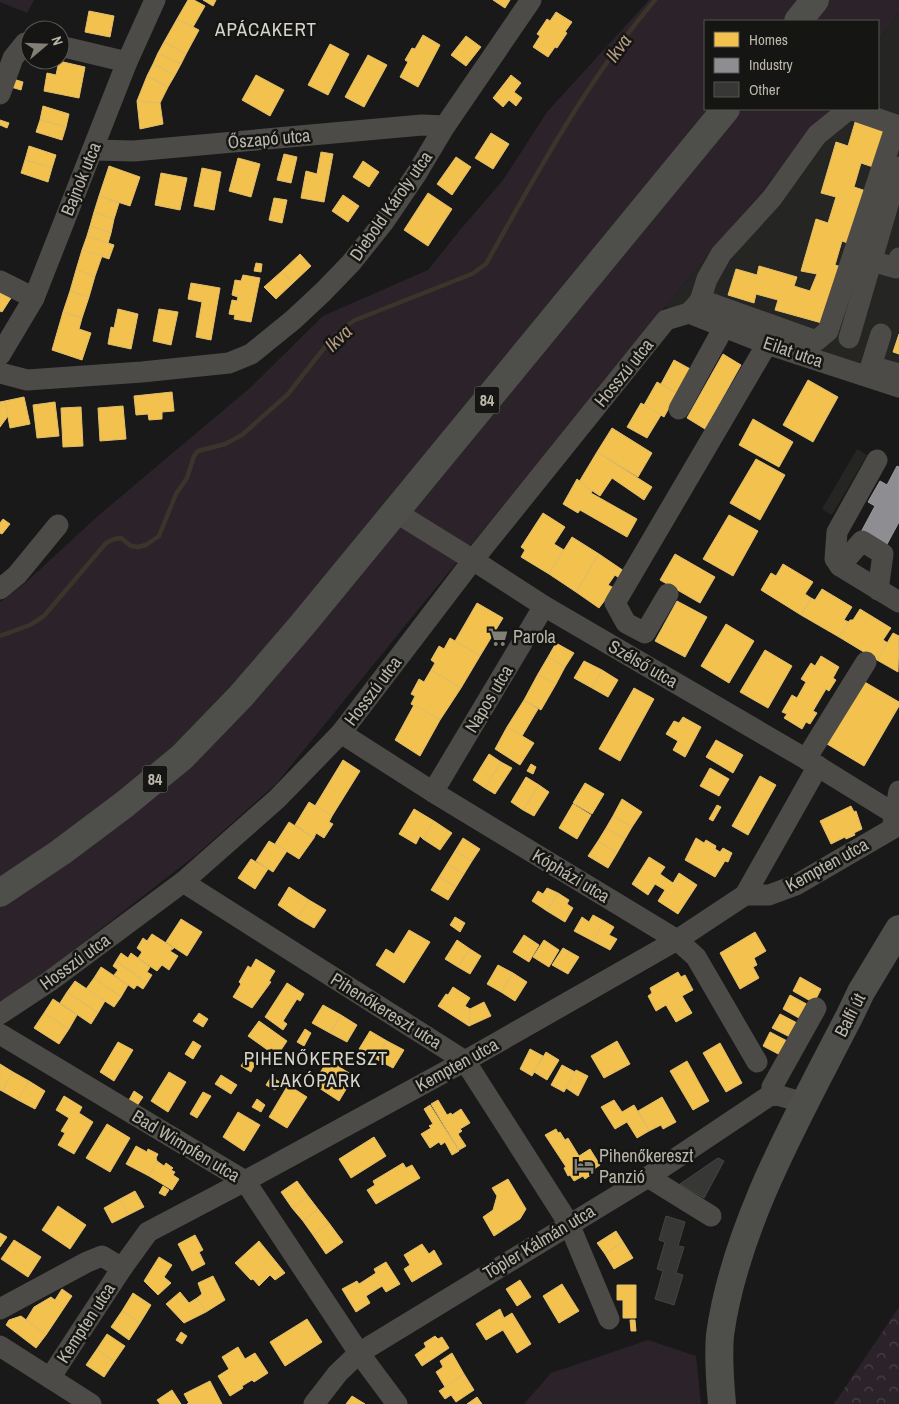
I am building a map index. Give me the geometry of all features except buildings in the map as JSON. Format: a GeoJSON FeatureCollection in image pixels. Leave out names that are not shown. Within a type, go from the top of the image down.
{"type":"FeatureCollection","features":[{"type":"Feature","properties":{"kind":"main road"},"geometry":{"type":"LineString","coordinates":[[799,20],[815,0]]}},
{"type":"Feature","properties":{"kind":"main road","name":"84"},"geometry":{"type":"LineString","coordinates":[[0,893],[69,846],[125,804],[182,757],[253,682],[303,624],[725,110]]}},
{"type":"Feature","properties":{"kind":"main road","name":"Balfi út"},"geometry":{"type":"LineString","coordinates":[[722,1404],[720,1337],[726,1303],[734,1274],[753,1218],[778,1157],[861,992],[899,929]]}},
{"type":"Feature","properties":{"kind":"street","name":"Bajnok utca"},"geometry":{"type":"LineString","coordinates":[[0,355],[34,298],[127,62],[155,0]]}},
{"type":"Feature","properties":{"kind":"street","name":"Diebold Károly utca"},"geometry":{"type":"LineString","coordinates":[[0,373],[27,380],[142,372],[228,363],[251,354],[293,320],[351,263],[383,223],[417,173],[445,126],[531,0]]}},
{"type":"Feature","properties":{"kind":"street"},"geometry":{"type":"LineString","coordinates":[[70,48],[127,62]]}},
{"type":"Feature","properties":{"kind":"street"},"geometry":{"type":"LineString","coordinates":[[0,94],[13,58],[20,49]]}},
{"type":"Feature","properties":{"kind":"street"},"geometry":{"type":"LineString","coordinates":[[848,110],[817,135],[772,198],[721,254],[707,279],[695,307],[816,341],[828,331],[896,125],[852,110]]}},
{"type":"Feature","properties":{"kind":"street","name":"Őszapó utca"},"geometry":{"type":"LineString","coordinates":[[93,150],[134,151],[422,126],[445,126]]}},
{"type":"Feature","properties":{"kind":"street"},"geometry":{"type":"LineString","coordinates":[[849,338],[899,167]]}},
{"type":"Feature","properties":{"kind":"street"},"geometry":{"type":"LineString","coordinates":[[871,261],[898,263]]}},
{"type":"Feature","properties":{"kind":"street"},"geometry":{"type":"LineString","coordinates":[[0,281],[34,298]]}},
{"type":"Feature","properties":{"kind":"street","name":"Eilat utca"},"geometry":{"type":"LineString","coordinates":[[695,307],[724,327],[767,344],[830,374],[897,386]]}},
{"type":"Feature","properties":{"kind":"street","name":"Hosszú utca"},"geometry":{"type":"LineString","coordinates":[[0,1014],[50,981],[183,882],[277,799],[341,732],[473,560],[666,320],[695,307]]}},
{"type":"Feature","properties":{"kind":"street"},"geometry":{"type":"LineString","coordinates":[[679,409],[724,327]]}},
{"type":"Feature","properties":{"kind":"street"},"geometry":{"type":"LineString","coordinates":[[880,334],[871,366],[899,374],[897,386]]}},
{"type":"Feature","properties":{"kind":"street","name":"Szélső utca"},"geometry":{"type":"LineString","coordinates":[[668,594],[644,634],[626,624],[615,603],[767,344]]}},
{"type":"Feature","properties":{"kind":"street"},"geometry":{"type":"LineString","coordinates":[[876,460],[837,532],[835,559],[840,566],[899,602]]}},
{"type":"Feature","properties":{"kind":"street","name":"Szélső utca"},"geometry":{"type":"LineString","coordinates":[[394,511],[544,606],[812,763],[895,814]]}},
{"type":"Feature","properties":{"kind":"street"},"geometry":{"type":"LineString","coordinates":[[0,589],[17,575],[58,525]]}},
{"type":"Feature","properties":{"kind":"street"},"geometry":{"type":"LineString","coordinates":[[840,566],[862,541],[883,554],[878,590]]}},
{"type":"Feature","properties":{"kind":"street","name":"Napos utca"},"geometry":{"type":"LineString","coordinates":[[433,792],[544,606]]}},
{"type":"Feature","properties":{"kind":"street","name":"Kempten utca"},"geometry":{"type":"LineString","coordinates":[[50,1378],[122,1268],[148,1232],[245,1182],[465,1061],[677,940],[745,895],[866,662]]}},
{"type":"Feature","properties":{"kind":"street","name":"Kópházi utca"},"geometry":{"type":"LineString","coordinates":[[341,732],[433,792],[677,940],[696,957],[757,1062]]}},
{"type":"Feature","properties":{"kind":"street"},"geometry":{"type":"LineString","coordinates":[[895,814],[899,791]]}},
{"type":"Feature","properties":{"kind":"street","name":"Kempten utca"},"geometry":{"type":"LineString","coordinates":[[745,895],[769,895],[796,884],[892,828],[895,814]]}},
{"type":"Feature","properties":{"kind":"street","name":"Pihenőkereszt utca"},"geometry":{"type":"LineString","coordinates":[[183,882],[465,1061],[569,1224],[609,1319]]}},
{"type":"Feature","properties":{"kind":"street"},"geometry":{"type":"LineString","coordinates":[[805,1103],[774,1091],[816,1008]]}},
{"type":"Feature","properties":{"kind":"street","name":"Bad Wimpfen utca"},"geometry":{"type":"LineString","coordinates":[[0,1034],[245,1182],[359,1353],[397,1404]]}},
{"type":"Feature","properties":{"kind":"street","name":"Töpler Kálmán utca"},"geometry":{"type":"LineString","coordinates":[[314,1404],[338,1373],[359,1353],[648,1177],[774,1091]]}},
{"type":"Feature","properties":{"kind":"street"},"geometry":{"type":"LineString","coordinates":[[648,1177],[711,1216]]}},
{"type":"Feature","properties":{"kind":"street","name":"Kempten utca"},"geometry":{"type":"LineString","coordinates":[[0,1310],[86,1262],[102,1256],[122,1268]]}},
{"type":"Feature","properties":{"kind":"street"},"geometry":{"type":"LineString","coordinates":[[0,1346],[92,1404]]}},
{"type":"Feature","properties":{"kind":"shaded area"},"geometry":{"type":"Polygon","coordinates":[[[899,11],[899,393],[665,307],[830,110],[879,110],[879,41],[899,11]]]}},
{"type":"Feature","properties":{"kind":"shaded area"},"geometry":{"type":"Polygon","coordinates":[[[857,449],[867,455],[832,515],[822,509],[857,449]]]}},
{"type":"Feature","properties":{"kind":"green space"},"geometry":{"type":"Polygon","coordinates":[[[0,0],[34,0],[27,13],[0,2],[0,0]]]}},
{"type":"Feature","properties":{"kind":"green space"},"geometry":{"type":"Polygon","coordinates":[[[649,0],[899,0],[899,11],[879,41],[879,20],[704,20],[704,110],[830,110],[665,307],[276,784],[196,855],[26,987],[0,1001],[0,602],[24,584],[99,515],[251,387],[323,316],[428,270],[503,180],[547,112],[649,0]]]}},
{"type":"Feature","properties":{"kind":"green space"},"geometry":{"type":"Polygon","coordinates":[[[899,1307],[899,1404],[834,1404],[899,1307]]]}},
{"type":"Feature","properties":{"kind":"green space"},"geometry":{"type":"Polygon","coordinates":[[[648,1340],[696,1356],[701,1404],[524,1404],[551,1373],[648,1340]]]}},
{"type":"Feature","properties":{"kind":"waterway","name":"Ikva"},"geometry":{"type":"LineString","coordinates":[[0,636],[30,625],[44,616],[106,543],[121,538],[131,546],[138,547],[146,545],[159,536],[176,494],[187,478],[194,456],[198,451],[225,444],[242,435],[288,394],[332,338],[346,326],[355,320],[472,274],[486,264],[544,162],[585,95],[607,62],[655,0]]}},
{"type":"Feature","properties":{"kind":"place","name":"Parola"},"geometry":{"type":"Point","coordinates":[498,637]}},
{"type":"Feature","properties":{"kind":"place","name":"Pihenőkereszt Panzió"},"geometry":{"type":"Point","coordinates":[584,1166]}},
{"type":"Feature","properties":{"kind":"district","name":"APÁCAKERT"},"geometry":{"type":"Point","coordinates":[266,29]}},
{"type":"Feature","properties":{"kind":"district","name":"PIHENŐKERESZT LAKÓPARK"},"geometry":{"type":"Point","coordinates":[316,1069]}}]}
